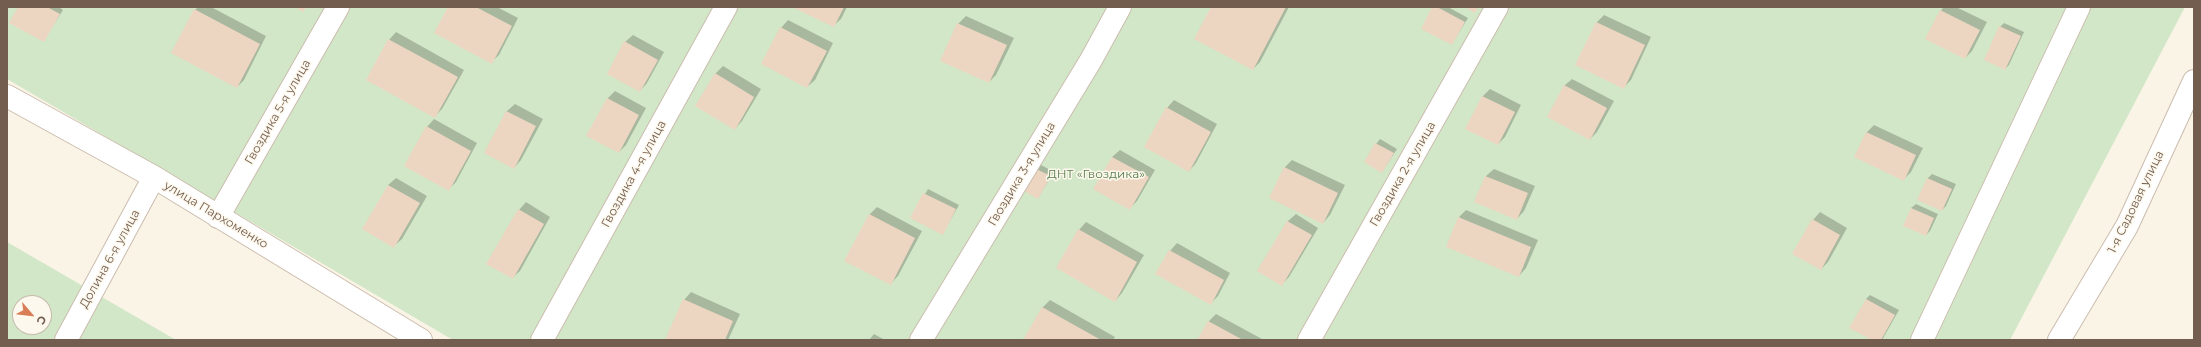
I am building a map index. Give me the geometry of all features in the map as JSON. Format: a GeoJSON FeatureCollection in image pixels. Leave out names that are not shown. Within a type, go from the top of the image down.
{"type":"FeatureCollection","features":[{"type":"Feature","properties":{"kind":"street","name":"Гвоздика 5-я улица"},"geometry":{"type":"LineString","coordinates":[[218,217],[338,7]]}},
{"type":"Feature","properties":{"kind":"street","name":"Гвоздика 4-я улица"},"geometry":{"type":"LineString","coordinates":[[542,340],[726,7]]}},
{"type":"Feature","properties":{"kind":"street","name":"Гвоздика 3-я улица"},"geometry":{"type":"LineString","coordinates":[[921,340],[1092,60],[1120,7]]}},
{"type":"Feature","properties":{"kind":"street","name":"Гвоздика 2-я улица"},"geometry":{"type":"LineString","coordinates":[[1309,340],[1497,7]]}},
{"type":"Feature","properties":{"kind":"street"},"geometry":{"type":"LineString","coordinates":[[1922,340],[2079,7]]}},
{"type":"Feature","properties":{"kind":"street","name":"1-я Садовая улица"},"geometry":{"type":"LineString","coordinates":[[2059,340],[2127,226],[2194,81]]}},
{"type":"Feature","properties":{"kind":"street","name":"улица Пархоменко"},"geometry":{"type":"LineString","coordinates":[[7,96],[154,178],[421,340]]}},
{"type":"Feature","properties":{"kind":"street","name":"Долина 6-я улица"},"geometry":{"type":"LineString","coordinates":[[66,340],[154,178]]}},
{"type":"Feature","properties":{"kind":"green space","name":"ДНТ «Гвоздика»"},"geometry":{"type":"Polygon","coordinates":[[[7,7],[2185,7],[2010,340],[453,340],[7,79],[7,7]]]}},
{"type":"Feature","properties":{"kind":"green space"},"geometry":{"type":"Polygon","coordinates":[[[7,242],[176,340],[7,340],[7,242]]]}},
{"type":"Feature","properties":{"kind":"building"},"geometry":{"type":"Polygon","coordinates":[[[18,7],[47,7],[60,14],[44,42],[9,23],[18,7]]]}},
{"type":"Feature","properties":{"kind":"building"},"geometry":{"type":"Polygon","coordinates":[[[295,7],[306,7],[303,12],[295,7]]]}},
{"type":"Feature","properties":{"kind":"building"},"geometry":{"type":"Polygon","coordinates":[[[448,7],[476,7],[512,26],[492,64],[434,33],[448,7]]]}},
{"type":"Feature","properties":{"kind":"building"},"geometry":{"type":"Polygon","coordinates":[[[792,7],[844,7],[834,27],[792,7]]]}},
{"type":"Feature","properties":{"kind":"building"},"geometry":{"type":"Polygon","coordinates":[[[1211,7],[1286,7],[1253,70],[1194,39],[1211,7]]]}},
{"type":"Feature","properties":{"kind":"building"},"geometry":{"type":"Polygon","coordinates":[[[1432,7],[1437,7],[1465,22],[1452,45],[1421,29],[1432,7]]]}},
{"type":"Feature","properties":{"kind":"building"},"geometry":{"type":"Polygon","coordinates":[[[1465,7],[1478,7],[1475,13],[1465,7]]]}},
{"type":"Feature","properties":{"kind":"building"},"geometry":{"type":"Polygon","coordinates":[[[194,9],[260,44],[237,88],[171,53],[194,9]]]}},
{"type":"Feature","properties":{"kind":"building"},"geometry":{"type":"Polygon","coordinates":[[[1940,10],[1980,30],[1965,59],[1925,39],[1940,10]]]}},
{"type":"Feature","properties":{"kind":"building"},"geometry":{"type":"Polygon","coordinates":[[[1596,22],[1645,45],[1624,89],[1575,65],[1596,22]]]}},
{"type":"Feature","properties":{"kind":"building"},"geometry":{"type":"Polygon","coordinates":[[[957,23],[1007,45],[989,83],[940,61],[957,23]]]}},
{"type":"Feature","properties":{"kind":"building"},"geometry":{"type":"Polygon","coordinates":[[[1999,26],[2021,36],[2005,70],[1984,60],[1999,26]]]}},
{"type":"Feature","properties":{"kind":"building"},"geometry":{"type":"Polygon","coordinates":[[[780,27],[827,51],[807,88],[761,64],[780,27]]]}},
{"type":"Feature","properties":{"kind":"building"},"geometry":{"type":"Polygon","coordinates":[[[388,39],[458,77],[435,118],[366,80],[388,39]]]}},
{"type":"Feature","properties":{"kind":"building"},"geometry":{"type":"Polygon","coordinates":[[[624,41],[658,60],[640,92],[607,74],[624,41]]]}},
{"type":"Feature","properties":{"kind":"building"},"geometry":{"type":"Polygon","coordinates":[[[715,73],[754,97],[735,130],[695,106],[715,73]]]}},
{"type":"Feature","properties":{"kind":"building"},"geometry":{"type":"Polygon","coordinates":[[[1564,85],[1607,108],[1590,140],[1547,117],[1564,85]]]}},
{"type":"Feature","properties":{"kind":"building"},"geometry":{"type":"Polygon","coordinates":[[[1482,96],[1515,112],[1498,145],[1465,129],[1482,96]]]}},
{"type":"Feature","properties":{"kind":"building"},"geometry":{"type":"Polygon","coordinates":[[[607,98],[639,115],[619,153],[586,136],[607,98]]]}},
{"type":"Feature","properties":{"kind":"building"},"geometry":{"type":"Polygon","coordinates":[[[1166,107],[1211,132],[1189,172],[1144,147],[1166,107]]]}},
{"type":"Feature","properties":{"kind":"building"},"geometry":{"type":"Polygon","coordinates":[[[506,111],[536,126],[514,169],[484,153],[506,111]]]}},
{"type":"Feature","properties":{"kind":"building"},"geometry":{"type":"Polygon","coordinates":[[[426,126],[471,151],[449,191],[404,166],[426,126]]]}},
{"type":"Feature","properties":{"kind":"building"},"geometry":{"type":"Polygon","coordinates":[[[1866,132],[1916,155],[1904,181],[1854,157],[1866,132]]]}},
{"type":"Feature","properties":{"kind":"building"},"geometry":{"type":"Polygon","coordinates":[[[1375,143],[1394,153],[1382,173],[1364,162],[1375,143]]]}},
{"type":"Feature","properties":{"kind":"building"},"geometry":{"type":"Polygon","coordinates":[[[1112,157],[1149,177],[1130,210],[1093,189],[1112,157]]]}},
{"type":"Feature","properties":{"kind":"building"},"geometry":{"type":"Polygon","coordinates":[[[1284,167],[1338,193],[1323,224],[1269,198],[1284,167]]]}},
{"type":"Feature","properties":{"kind":"building"},"geometry":{"type":"Polygon","coordinates":[[[1036,169],[1051,176],[1038,199],[1024,191],[1036,169]]]}},
{"type":"Feature","properties":{"kind":"building"},"geometry":{"type":"Polygon","coordinates":[[[1485,176],[1528,193],[1517,220],[1474,202],[1485,176]]]}},
{"type":"Feature","properties":{"kind":"building"},"geometry":{"type":"Polygon","coordinates":[[[1927,178],[1952,189],[1942,211],[1917,200],[1927,178]]]}},
{"type":"Feature","properties":{"kind":"building"},"geometry":{"type":"Polygon","coordinates":[[[388,185],[420,203],[394,248],[362,229],[388,185]]]}},
{"type":"Feature","properties":{"kind":"building"},"geometry":{"type":"Polygon","coordinates":[[[923,193],[956,209],[943,235],[910,218],[923,193]]]}},
{"type":"Feature","properties":{"kind":"building"},"geometry":{"type":"Polygon","coordinates":[[[1911,208],[1934,218],[1926,236],[1903,226],[1911,208]]]}},
{"type":"Feature","properties":{"kind":"building"},"geometry":{"type":"Polygon","coordinates":[[[518,209],[544,224],[513,279],[486,264],[518,209]]]}},
{"type":"Feature","properties":{"kind":"building"},"geometry":{"type":"Polygon","coordinates":[[[869,214],[915,238],[891,285],[844,261],[869,214]]]}},
{"type":"Feature","properties":{"kind":"building"},"geometry":{"type":"Polygon","coordinates":[[[1458,217],[1531,247],[1519,277],[1446,247],[1458,217]]]}},
{"type":"Feature","properties":{"kind":"building"},"geometry":{"type":"Polygon","coordinates":[[[1812,219],[1840,235],[1821,270],[1792,254],[1812,219]]]}},
{"type":"Feature","properties":{"kind":"building"},"geometry":{"type":"Polygon","coordinates":[[[1287,221],[1312,235],[1282,286],[1257,271],[1287,221]]]}},
{"type":"Feature","properties":{"kind":"building"},"geometry":{"type":"Polygon","coordinates":[[[1078,229],[1137,262],[1115,302],[1056,268],[1078,229]]]}},
{"type":"Feature","properties":{"kind":"building"},"geometry":{"type":"Polygon","coordinates":[[[1169,250],[1224,280],[1211,305],[1155,274],[1169,250]]]}},
{"type":"Feature","properties":{"kind":"building"},"geometry":{"type":"Polygon","coordinates":[[[683,299],[733,321],[725,340],[665,340],[683,299]]]}},
{"type":"Feature","properties":{"kind":"building"},"geometry":{"type":"Polygon","coordinates":[[[1866,299],[1895,315],[1881,340],[1872,340],[1849,328],[1866,299]]]}},
{"type":"Feature","properties":{"kind":"building"},"geometry":{"type":"Polygon","coordinates":[[[1042,307],[1101,340],[1023,340],[1042,307]]]}},
{"type":"Feature","properties":{"kind":"building"},"geometry":{"type":"Polygon","coordinates":[[[1208,321],[1243,340],[1197,340],[1208,321]]]}}]}
